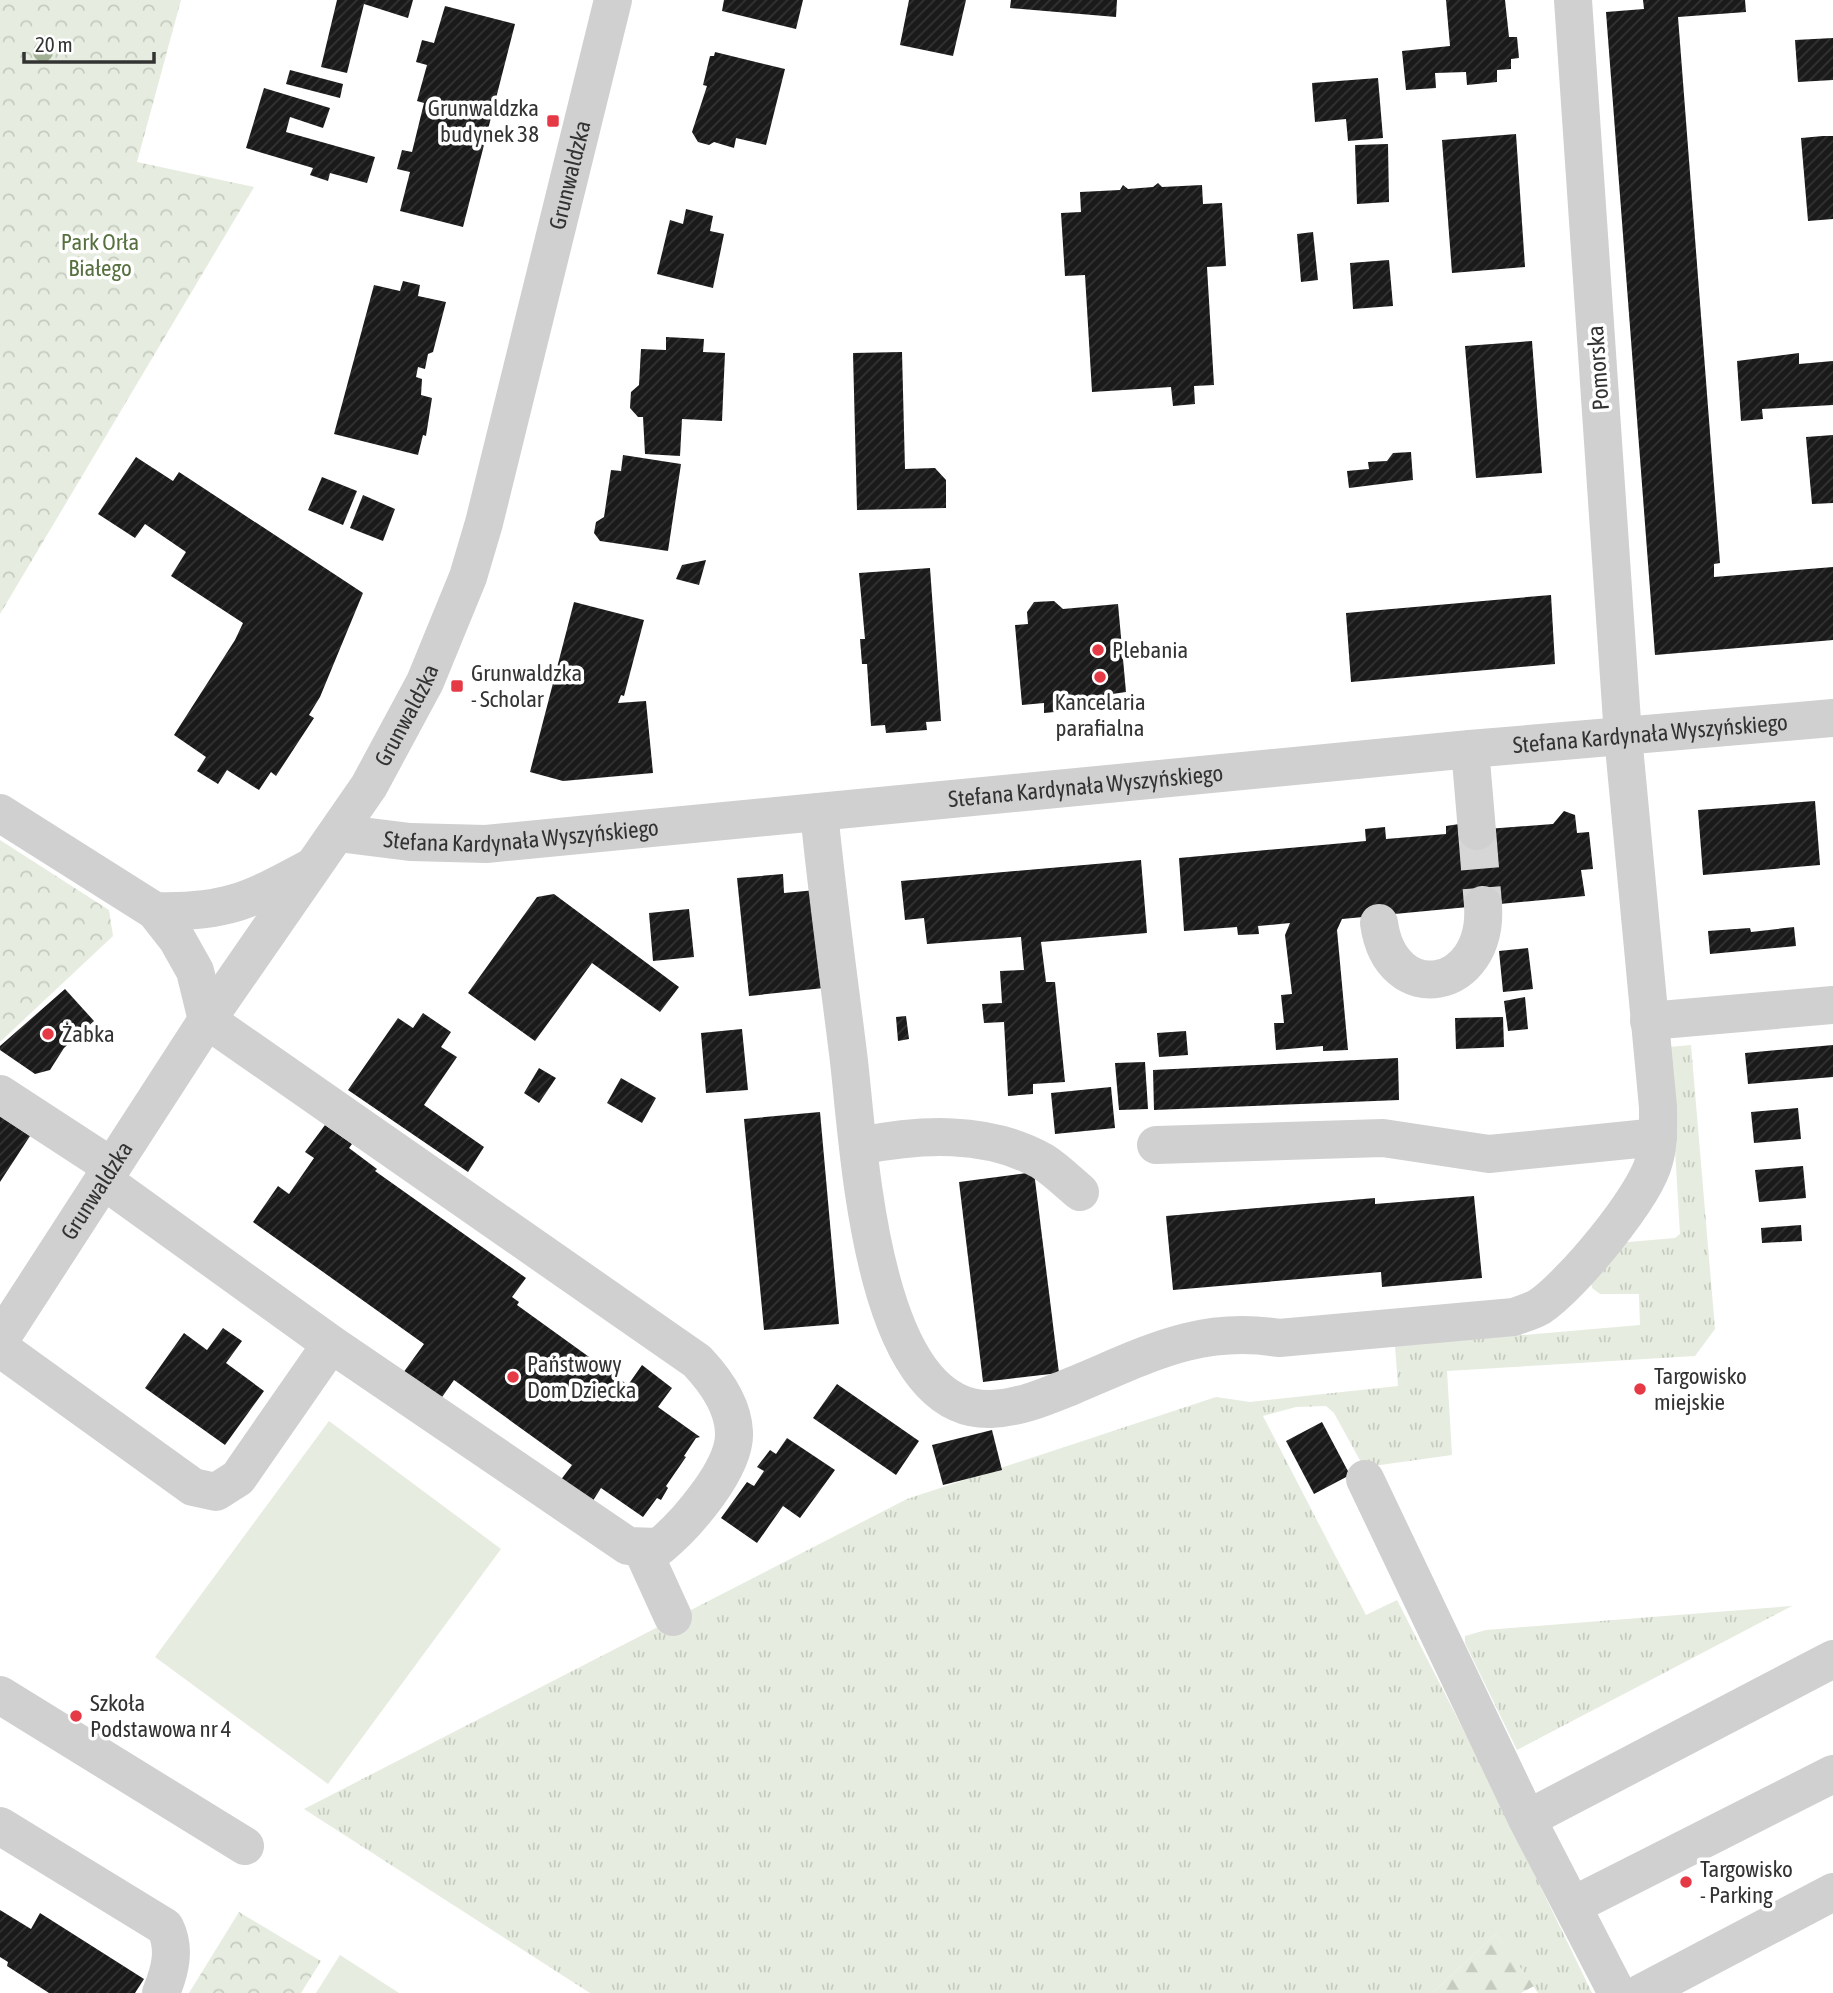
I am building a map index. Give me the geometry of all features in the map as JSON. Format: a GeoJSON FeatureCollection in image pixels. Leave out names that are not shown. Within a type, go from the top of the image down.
{"type":"FeatureCollection","features":[{"type":"Feature","properties":{"kind":"street","name":"Grunwaldzka"},"geometry":{"type":"LineString","coordinates":[[0,1340],[207,1020],[338,833],[398,736],[425,682],[468,577],[613,0]]}},
{"type":"Feature","properties":{"kind":"street","name":"Pomorska"},"geometry":{"type":"LineString","coordinates":[[819,812],[867,1217],[883,1290],[908,1351],[930,1384],[957,1402],[990,1409],[1036,1401],[1187,1339],[1252,1334],[1279,1338],[1514,1317],[1538,1307],[1609,1234],[1645,1183],[1654,1162],[1658,1138],[1623,736],[1573,0]]}},
{"type":"Feature","properties":{"kind":"street","name":"Stefana Kardynała Wyszyńskiego"},"geometry":{"type":"LineString","coordinates":[[338,833],[410,842],[485,844],[1470,749],[1833,718]]}},
{"type":"Feature","properties":{"kind":"street"},"geometry":{"type":"LineString","coordinates":[[1470,749],[1477,831]]}},
{"type":"Feature","properties":{"kind":"street"},"geometry":{"type":"LineString","coordinates":[[0,813],[155,911],[177,939],[195,971],[207,1020],[697,1361],[713,1379],[734,1432],[723,1471],[677,1532],[659,1547],[642,1549],[618,1541],[331,1343],[0,1094]]}},
{"type":"Feature","properties":{"kind":"street"},"geometry":{"type":"LineString","coordinates":[[155,911],[216,910],[266,892],[313,867]]}},
{"type":"Feature","properties":{"kind":"street"},"geometry":{"type":"LineString","coordinates":[[1378,923],[1382,946],[1391,961],[1405,973],[1425,979],[1444,977],[1462,968],[1474,955],[1482,940],[1483,905]]}},
{"type":"Feature","properties":{"kind":"street"},"geometry":{"type":"LineString","coordinates":[[1649,1021],[1833,1005]]}},
{"type":"Feature","properties":{"kind":"street"},"geometry":{"type":"LineString","coordinates":[[860,1146],[908,1137],[968,1138],[1010,1146],[1044,1162],[1080,1192]]}},
{"type":"Feature","properties":{"kind":"street"},"geometry":{"type":"LineString","coordinates":[[1156,1145],[1372,1138],[1489,1154],[1658,1138]]}},
{"type":"Feature","properties":{"kind":"street"},"geometry":{"type":"LineString","coordinates":[[0,1348],[193,1486],[216,1492],[238,1478],[331,1343]]}},
{"type":"Feature","properties":{"kind":"street"},"geometry":{"type":"LineString","coordinates":[[1364,1479],[1527,1819],[1574,1905],[1617,1993]]}},
{"type":"Feature","properties":{"kind":"street"},"geometry":{"type":"LineString","coordinates":[[642,1549],[673,1617]]}},
{"type":"Feature","properties":{"kind":"street"},"geometry":{"type":"LineString","coordinates":[[1527,1819],[1833,1659]]}},
{"type":"Feature","properties":{"kind":"street"},"geometry":{"type":"LineString","coordinates":[[0,1695],[246,1846]]}},
{"type":"Feature","properties":{"kind":"street"},"geometry":{"type":"LineString","coordinates":[[1574,1905],[1833,1774]]}},
{"type":"Feature","properties":{"kind":"street"},"geometry":{"type":"LineString","coordinates":[[0,1826],[165,1927],[172,1942],[170,1964],[161,1993]]}},
{"type":"Feature","properties":{"kind":"street"},"geometry":{"type":"LineString","coordinates":[[1641,1993],[1833,1892]]}},
{"type":"Feature","properties":{"kind":"green space","name":"Park Orła Białego"},"geometry":{"type":"Polygon","coordinates":[[[0,0],[181,0],[137,162],[254,187],[0,614],[0,0]]]}},
{"type":"Feature","properties":{"kind":"green space"},"geometry":{"type":"Polygon","coordinates":[[[0,840],[109,910],[113,936],[0,1042],[0,840]]]}},
{"type":"Feature","properties":{"kind":"green space"},"geometry":{"type":"Polygon","coordinates":[[[1691,1045],[1715,1329],[1695,1356],[1447,1371],[1452,1455],[1373,1466],[1362,1464],[1334,1413],[1326,1406],[1296,1407],[1263,1416],[1366,1615],[1397,1600],[1485,1772],[1592,1993],[1538,1993],[1496,1934],[1432,1993],[590,1993],[304,1809],[907,1499],[1216,1397],[1250,1402],[1398,1386],[1395,1346],[1640,1325],[1639,1294],[1600,1294],[1592,1288],[1590,1278],[1617,1243],[1675,1238],[1680,1234],[1669,1047],[1691,1045]]]}},
{"type":"Feature","properties":{"kind":"green space"},"geometry":{"type":"Polygon","coordinates":[[[329,1421],[501,1549],[328,1784],[155,1657],[329,1421]]]}},
{"type":"Feature","properties":{"kind":"green space"},"geometry":{"type":"Polygon","coordinates":[[[1792,1606],[1517,1750],[1465,1643],[1465,1636],[1486,1630],[1792,1606]]]}},
{"type":"Feature","properties":{"kind":"green space"},"geometry":{"type":"Polygon","coordinates":[[[239,1912],[321,1961],[301,1993],[189,1993],[239,1912]]]}},
{"type":"Feature","properties":{"kind":"green space"},"geometry":{"type":"Polygon","coordinates":[[[1496,1934],[1534,1986],[1521,1993],[1432,1993],[1496,1934]]]}},
{"type":"Feature","properties":{"kind":"green space"},"geometry":{"type":"Polygon","coordinates":[[[340,1955],[399,1993],[316,1993],[340,1955]]]}},
{"type":"Feature","properties":{"kind":"building"},"geometry":{"type":"Polygon","coordinates":[[[337,0],[413,0],[408,18],[364,4],[347,73],[321,67],[337,0]]]}},
{"type":"Feature","properties":{"kind":"building"},"geometry":{"type":"Polygon","coordinates":[[[724,0],[803,0],[796,29],[722,11],[724,0]]]}},
{"type":"Feature","properties":{"kind":"building"},"geometry":{"type":"Polygon","coordinates":[[[909,0],[966,0],[953,56],[900,45],[909,0]]]}},
{"type":"Feature","properties":{"kind":"building"},"geometry":{"type":"Polygon","coordinates":[[[1011,0],[1117,0],[1116,17],[1010,8],[1011,0]]]}},
{"type":"Feature","properties":{"kind":"building"},"geometry":{"type":"Polygon","coordinates":[[[1446,0],[1505,0],[1509,37],[1517,37],[1519,58],[1511,59],[1511,69],[1497,70],[1497,82],[1467,85],[1466,72],[1435,73],[1436,88],[1406,90],[1402,51],[1450,46],[1446,0]]]}},
{"type":"Feature","properties":{"kind":"building"},"geometry":{"type":"Polygon","coordinates":[[[1643,0],[1745,0],[1746,12],[1678,17],[1720,563],[1714,564],[1714,577],[1833,567],[1833,640],[1655,655],[1606,12],[1644,9],[1643,0]]]}},
{"type":"Feature","properties":{"kind":"building"},"geometry":{"type":"Polygon","coordinates":[[[445,6],[515,24],[463,227],[400,211],[410,172],[397,169],[402,150],[412,152],[424,103],[417,101],[427,65],[416,62],[422,40],[434,43],[445,6]]]}},
{"type":"Feature","properties":{"kind":"building"},"geometry":{"type":"Polygon","coordinates":[[[1833,38],[1833,80],[1798,82],[1795,40],[1833,38]]]}},
{"type":"Feature","properties":{"kind":"building"},"geometry":{"type":"Polygon","coordinates":[[[715,52],[785,69],[766,145],[736,138],[734,148],[714,142],[709,145],[698,142],[692,132],[707,86],[703,85],[710,56],[714,56],[715,52]]]}},
{"type":"Feature","properties":{"kind":"building"},"geometry":{"type":"Polygon","coordinates":[[[290,70],[343,84],[340,98],[286,84],[290,70]]]}},
{"type":"Feature","properties":{"kind":"building"},"geometry":{"type":"Polygon","coordinates":[[[1378,78],[1383,138],[1348,141],[1346,119],[1315,122],[1312,83],[1378,78]]]}},
{"type":"Feature","properties":{"kind":"building"},"geometry":{"type":"Polygon","coordinates":[[[264,88],[330,108],[323,128],[290,117],[286,132],[375,157],[367,183],[330,173],[328,181],[310,175],[313,168],[246,148],[264,88]]]}},
{"type":"Feature","properties":{"kind":"building"},"geometry":{"type":"Polygon","coordinates":[[[1516,134],[1525,267],[1452,273],[1442,140],[1516,134]]]}},
{"type":"Feature","properties":{"kind":"building"},"geometry":{"type":"Polygon","coordinates":[[[1833,136],[1833,219],[1808,221],[1801,138],[1833,136]]]}},
{"type":"Feature","properties":{"kind":"building"},"geometry":{"type":"Polygon","coordinates":[[[1388,144],[1389,202],[1357,204],[1355,145],[1388,144]]]}},
{"type":"Feature","properties":{"kind":"building"},"geometry":{"type":"Polygon","coordinates":[[[1158,183],[1162,187],[1202,185],[1203,204],[1222,203],[1226,266],[1207,267],[1214,385],[1194,386],[1195,404],[1173,406],[1171,387],[1092,392],[1085,275],[1065,276],[1061,213],[1081,212],[1080,192],[1120,190],[1123,185],[1128,189],[1153,187],[1158,183]]]}},
{"type":"Feature","properties":{"kind":"building"},"geometry":{"type":"Polygon","coordinates":[[[686,209],[713,216],[710,231],[724,234],[713,288],[657,274],[670,220],[683,224],[686,209]]]}},
{"type":"Feature","properties":{"kind":"building"},"geometry":{"type":"Polygon","coordinates":[[[1313,232],[1318,280],[1301,282],[1297,234],[1313,232]]]}},
{"type":"Feature","properties":{"kind":"building"},"geometry":{"type":"Polygon","coordinates":[[[1389,260],[1393,306],[1353,309],[1350,263],[1389,260]]]}},
{"type":"Feature","properties":{"kind":"building"},"geometry":{"type":"Polygon","coordinates":[[[403,281],[420,285],[418,296],[446,302],[433,352],[428,354],[425,369],[418,367],[416,377],[422,379],[421,395],[432,398],[426,436],[423,435],[418,455],[334,434],[374,285],[400,291],[403,281]]]}},
{"type":"Feature","properties":{"kind":"building"},"geometry":{"type":"Polygon","coordinates":[[[666,337],[704,339],[703,352],[725,353],[722,421],[682,419],[680,456],[645,454],[643,417],[638,417],[630,408],[631,392],[639,385],[641,349],[666,350],[666,337]]]}},
{"type":"Feature","properties":{"kind":"building"},"geometry":{"type":"Polygon","coordinates":[[[1532,341],[1542,473],[1476,478],[1465,346],[1532,341]]]}},
{"type":"Feature","properties":{"kind":"building"},"geometry":{"type":"Polygon","coordinates":[[[902,352],[905,469],[935,468],[946,480],[946,508],[857,510],[853,353],[902,352]]]}},
{"type":"Feature","properties":{"kind":"building"},"geometry":{"type":"Polygon","coordinates":[[[1799,353],[1799,364],[1833,361],[1833,405],[1762,409],[1763,419],[1741,421],[1737,361],[1799,353]]]}},
{"type":"Feature","properties":{"kind":"building"},"geometry":{"type":"Polygon","coordinates":[[[1833,435],[1833,503],[1812,504],[1806,437],[1833,435]]]}},
{"type":"Feature","properties":{"kind":"building"},"geometry":{"type":"Polygon","coordinates":[[[1411,452],[1413,480],[1349,488],[1347,471],[1369,469],[1368,462],[1387,461],[1393,453],[1411,452]]]}},
{"type":"Feature","properties":{"kind":"building"},"geometry":{"type":"Polygon","coordinates":[[[623,455],[681,464],[668,551],[600,541],[594,533],[596,522],[604,517],[611,470],[621,471],[623,455]]]}},
{"type":"Feature","properties":{"kind":"building"},"geometry":{"type":"Polygon","coordinates":[[[136,457],[173,481],[179,472],[363,593],[320,697],[309,715],[314,718],[276,776],[271,772],[259,790],[227,770],[218,784],[197,771],[206,757],[174,735],[235,640],[243,623],[171,576],[186,552],[145,524],[135,538],[98,514],[136,457]]]}},
{"type":"Feature","properties":{"kind":"building"},"geometry":{"type":"Polygon","coordinates":[[[322,477],[357,491],[343,525],[308,510],[322,477]]]}},
{"type":"Feature","properties":{"kind":"building"},"geometry":{"type":"Polygon","coordinates":[[[363,495],[395,509],[383,541],[350,528],[363,495]]]}},
{"type":"Feature","properties":{"kind":"building"},"geometry":{"type":"Polygon","coordinates":[[[706,560],[699,585],[676,579],[682,565],[706,560]]]}},
{"type":"Feature","properties":{"kind":"building"},"geometry":{"type":"Polygon","coordinates":[[[930,568],[941,721],[926,722],[927,730],[886,733],[885,725],[871,726],[867,664],[862,664],[860,639],[865,639],[859,573],[930,568]]]}},
{"type":"Feature","properties":{"kind":"building"},"geometry":{"type":"Polygon","coordinates":[[[1551,595],[1555,664],[1351,682],[1346,613],[1551,595]]]}},
{"type":"Feature","properties":{"kind":"building"},"geometry":{"type":"Polygon","coordinates":[[[1054,601],[1063,609],[1118,604],[1126,692],[1064,701],[1065,711],[1044,713],[1044,703],[1022,705],[1015,625],[1028,624],[1027,612],[1034,602],[1054,601]]]}},
{"type":"Feature","properties":{"kind":"building"},"geometry":{"type":"Polygon","coordinates":[[[574,602],[644,620],[624,696],[621,695],[618,703],[646,701],[653,773],[563,781],[530,772],[574,602]]]}},
{"type":"Feature","properties":{"kind":"building"},"geometry":{"type":"Polygon","coordinates":[[[1815,801],[1820,865],[1703,875],[1698,810],[1815,801]]]}},
{"type":"Feature","properties":{"kind":"building"},"geometry":{"type":"Polygon","coordinates":[[[1564,811],[1575,815],[1577,833],[1589,832],[1593,869],[1581,870],[1585,896],[1342,919],[1337,930],[1348,1050],[1323,1051],[1323,1046],[1276,1050],[1274,1023],[1284,1023],[1281,995],[1292,994],[1285,935],[1290,923],[1258,926],[1259,934],[1238,935],[1237,927],[1184,931],[1179,858],[1366,841],[1365,829],[1385,827],[1386,839],[1446,834],[1446,826],[1466,823],[1487,829],[1553,824],[1564,811]]]}},
{"type":"Feature","properties":{"kind":"building"},"geometry":{"type":"Polygon","coordinates":[[[1141,860],[1147,933],[1041,942],[1046,982],[1055,982],[1065,1082],[1033,1084],[1033,1094],[1008,1096],[1004,1022],[984,1023],[982,1004],[1002,1003],[1000,971],[1024,970],[1021,937],[927,944],[924,918],[905,920],[901,881],[1141,860]]]}},
{"type":"Feature","properties":{"kind":"building"},"geometry":{"type":"Polygon","coordinates":[[[783,874],[784,893],[816,890],[824,988],[749,996],[737,878],[783,874]]]}},
{"type":"Feature","properties":{"kind":"building"},"geometry":{"type":"Polygon","coordinates":[[[554,894],[679,987],[660,1012],[592,963],[535,1041],[468,993],[537,897],[554,894]]]}},
{"type":"Feature","properties":{"kind":"building"},"geometry":{"type":"Polygon","coordinates":[[[689,909],[694,957],[653,961],[649,913],[689,909]]]}},
{"type":"Feature","properties":{"kind":"building"},"geometry":{"type":"Polygon","coordinates":[[[1794,927],[1796,946],[1710,954],[1708,931],[1750,928],[1751,932],[1794,927]]]}},
{"type":"Feature","properties":{"kind":"building"},"geometry":{"type":"Polygon","coordinates":[[[1528,948],[1533,989],[1503,992],[1499,951],[1528,948]]]}},
{"type":"Feature","properties":{"kind":"building","name":"Żabka"},"geometry":{"type":"Polygon","coordinates":[[[65,989],[94,1021],[64,1048],[50,1070],[35,1074],[0,1050],[0,1046],[65,989]]]}},
{"type":"Feature","properties":{"kind":"building"},"geometry":{"type":"Polygon","coordinates":[[[1525,997],[1528,1029],[1508,1031],[1504,1001],[1525,997]]]}},
{"type":"Feature","properties":{"kind":"building"},"geometry":{"type":"Polygon","coordinates":[[[423,1013],[451,1032],[441,1047],[457,1057],[424,1105],[484,1147],[468,1172],[348,1090],[398,1018],[413,1028],[423,1013]]]}},
{"type":"Feature","properties":{"kind":"building"},"geometry":{"type":"Polygon","coordinates":[[[906,1016],[909,1039],[898,1041],[896,1017],[906,1016]]]}},
{"type":"Feature","properties":{"kind":"building"},"geometry":{"type":"Polygon","coordinates":[[[1503,1017],[1504,1047],[1456,1049],[1455,1018],[1503,1017]]]}},
{"type":"Feature","properties":{"kind":"building"},"geometry":{"type":"Polygon","coordinates":[[[742,1029],[748,1090],[706,1093],[701,1033],[742,1029]]]}},
{"type":"Feature","properties":{"kind":"building"},"geometry":{"type":"Polygon","coordinates":[[[1186,1031],[1188,1055],[1159,1057],[1157,1033],[1186,1031]]]}},
{"type":"Feature","properties":{"kind":"building"},"geometry":{"type":"Polygon","coordinates":[[[1833,1045],[1833,1077],[1748,1084],[1745,1053],[1833,1045]]]}},
{"type":"Feature","properties":{"kind":"building"},"geometry":{"type":"Polygon","coordinates":[[[1398,1058],[1399,1100],[1154,1110],[1153,1070],[1398,1058]]]}},
{"type":"Feature","properties":{"kind":"building"},"geometry":{"type":"Polygon","coordinates":[[[1145,1062],[1148,1109],[1119,1110],[1115,1063],[1145,1062]]]}},
{"type":"Feature","properties":{"kind":"building"},"geometry":{"type":"Polygon","coordinates":[[[539,1068],[556,1078],[539,1103],[524,1093],[539,1068]]]}},
{"type":"Feature","properties":{"kind":"building"},"geometry":{"type":"Polygon","coordinates":[[[621,1078],[656,1098],[642,1123],[607,1103],[621,1078]]]}},
{"type":"Feature","properties":{"kind":"building"},"geometry":{"type":"Polygon","coordinates":[[[1111,1087],[1115,1128],[1055,1134],[1051,1093],[1111,1087]]]}},
{"type":"Feature","properties":{"kind":"building"},"geometry":{"type":"Polygon","coordinates":[[[1798,1108],[1801,1139],[1754,1143],[1751,1112],[1798,1108]]]}},
{"type":"Feature","properties":{"kind":"building"},"geometry":{"type":"Polygon","coordinates":[[[820,1112],[839,1324],[764,1330],[744,1119],[820,1112]]]}},
{"type":"Feature","properties":{"kind":"building"},"geometry":{"type":"Polygon","coordinates":[[[0,1116],[30,1136],[0,1182],[0,1116]]]}},
{"type":"Feature","properties":{"kind":"building"},"geometry":{"type":"Polygon","coordinates":[[[325,1125],[352,1144],[349,1148],[377,1169],[375,1171],[526,1278],[512,1297],[519,1302],[517,1305],[628,1385],[642,1365],[672,1388],[658,1407],[700,1437],[696,1438],[684,1456],[686,1457],[666,1486],[668,1488],[661,1500],[657,1498],[643,1517],[601,1488],[589,1507],[557,1485],[572,1465],[454,1380],[440,1400],[403,1373],[424,1344],[253,1222],[278,1186],[289,1194],[314,1158],[305,1152],[325,1125]]]}},
{"type":"Feature","properties":{"kind":"building"},"geometry":{"type":"Polygon","coordinates":[[[1803,1166],[1806,1198],[1759,1202],[1755,1170],[1803,1166]]]}},
{"type":"Feature","properties":{"kind":"building"},"geometry":{"type":"Polygon","coordinates":[[[1034,1172],[1059,1373],[983,1382],[959,1182],[1034,1172]]]}},
{"type":"Feature","properties":{"kind":"building"},"geometry":{"type":"Polygon","coordinates":[[[1474,1196],[1482,1278],[1382,1287],[1381,1272],[1173,1290],[1166,1216],[1375,1198],[1375,1204],[1474,1196]]]}},
{"type":"Feature","properties":{"kind":"building"},"geometry":{"type":"Polygon","coordinates":[[[1801,1225],[1802,1241],[1762,1243],[1761,1228],[1801,1225]]]}},
{"type":"Feature","properties":{"kind":"building"},"geometry":{"type":"Polygon","coordinates":[[[223,1328],[242,1341],[226,1363],[264,1391],[225,1445],[145,1388],[184,1333],[207,1350],[223,1328]]]}},
{"type":"Feature","properties":{"kind":"building"},"geometry":{"type":"Polygon","coordinates":[[[837,1384],[919,1441],[896,1475],[813,1418],[837,1384]]]}},
{"type":"Feature","properties":{"kind":"building"},"geometry":{"type":"Polygon","coordinates":[[[1322,1422],[1350,1475],[1314,1494],[1286,1441],[1322,1422]]]}},
{"type":"Feature","properties":{"kind":"building"},"geometry":{"type":"Polygon","coordinates":[[[992,1430],[1002,1470],[943,1485],[932,1445],[992,1430]]]}},
{"type":"Feature","properties":{"kind":"building"},"geometry":{"type":"Polygon","coordinates":[[[787,1438],[835,1470],[800,1518],[783,1506],[757,1543],[721,1518],[747,1482],[754,1486],[764,1471],[757,1467],[770,1450],[776,1454],[787,1438]]]}},
{"type":"Feature","properties":{"kind":"building"},"geometry":{"type":"Polygon","coordinates":[[[0,1910],[31,1929],[40,1913],[144,1979],[135,1993],[49,1993],[7,1966],[8,1962],[0,1957],[0,1910]]]}},
{"type":"Feature","properties":{"kind":"tunnel"},"geometry":{"type":"LineString","coordinates":[[1477,831],[1483,905]]}},
{"type":"Feature","properties":{"kind":"place","name":"Grunwaldzka budynek 38"},"geometry":{"type":"Point","coordinates":[553,121]}},
{"type":"Feature","properties":{"kind":"place","name":"Plebania"},"geometry":{"type":"Point","coordinates":[1098,650]}},
{"type":"Feature","properties":{"kind":"place","name":"Kancelaria parafialna"},"geometry":{"type":"Point","coordinates":[1100,677]}},
{"type":"Feature","properties":{"kind":"place","name":"Grunwaldzka - Scholar"},"geometry":{"type":"Point","coordinates":[457,686]}},
{"type":"Feature","properties":{"kind":"place","name":"Żabka"},"geometry":{"type":"Point","coordinates":[48,1034]}},
{"type":"Feature","properties":{"kind":"place","name":"Państwowy Dom Dziecka"},"geometry":{"type":"Point","coordinates":[513,1377]}},
{"type":"Feature","properties":{"kind":"place","name":"Targowisko miejskie"},"geometry":{"type":"Point","coordinates":[1640,1389]}},
{"type":"Feature","properties":{"kind":"place","name":"Szkoła Podstawowa nr 4"},"geometry":{"type":"Point","coordinates":[76,1716]}},
{"type":"Feature","properties":{"kind":"place","name":"Targowisko - Parking"},"geometry":{"type":"Point","coordinates":[1686,1882]}}]}
